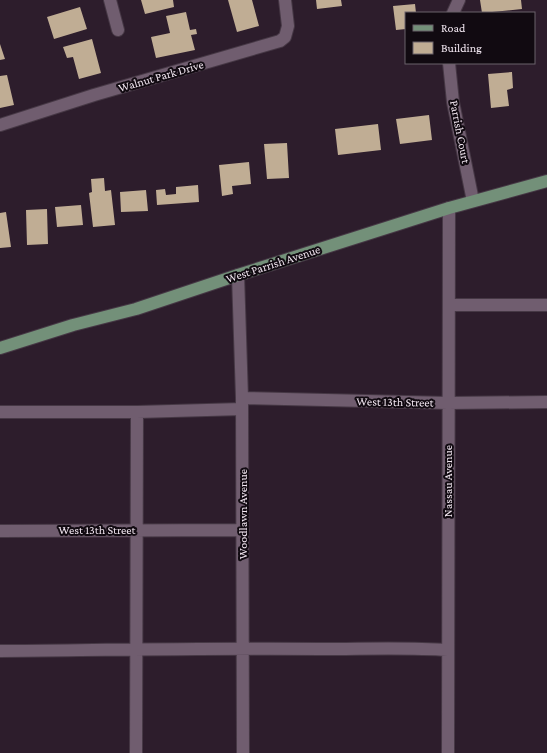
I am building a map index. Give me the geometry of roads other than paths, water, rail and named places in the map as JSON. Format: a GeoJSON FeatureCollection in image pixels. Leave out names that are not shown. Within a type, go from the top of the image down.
{"type":"FeatureCollection","features":[{"type":"Feature","properties":{"kind":"main road","name":"West Parrish Avenue"},"geometry":{"type":"LineString","coordinates":[[0,348],[73,325],[136,309],[449,208],[547,181]]}},
{"type":"Feature","properties":{"kind":"street"},"geometry":{"type":"LineString","coordinates":[[110,0],[118,30]]}},
{"type":"Feature","properties":{"kind":"street","name":"Walnut Park Drive"},"geometry":{"type":"LineString","coordinates":[[0,124],[280,41],[285,37],[288,26],[285,0]]}},
{"type":"Feature","properties":{"kind":"street"},"geometry":{"type":"LineString","coordinates":[[454,12],[459,0]]}},
{"type":"Feature","properties":{"kind":"street","name":"Parrish Court"},"geometry":{"type":"LineString","coordinates":[[449,64],[453,102],[473,201]]}},
{"type":"Feature","properties":{"kind":"street","name":"Nassau Avenue"},"geometry":{"type":"LineString","coordinates":[[448,753],[449,208]]}},
{"type":"Feature","properties":{"kind":"street","name":"Woodlawn Avenue"},"geometry":{"type":"LineString","coordinates":[[238,275],[242,404],[243,753]]}},
{"type":"Feature","properties":{"kind":"street"},"geometry":{"type":"LineString","coordinates":[[449,305],[547,305]]}},
{"type":"Feature","properties":{"kind":"street","name":"West 13th Street"},"geometry":{"type":"LineString","coordinates":[[0,412],[137,412],[242,404],[547,402]]}},
{"type":"Feature","properties":{"kind":"street"},"geometry":{"type":"LineString","coordinates":[[136,753],[135,650],[137,412]]}},
{"type":"Feature","properties":{"kind":"street","name":"West 13th Street"},"geometry":{"type":"LineString","coordinates":[[0,531],[243,530]]}},
{"type":"Feature","properties":{"kind":"street"},"geometry":{"type":"LineString","coordinates":[[0,651],[408,648],[448,650]]}}]}
